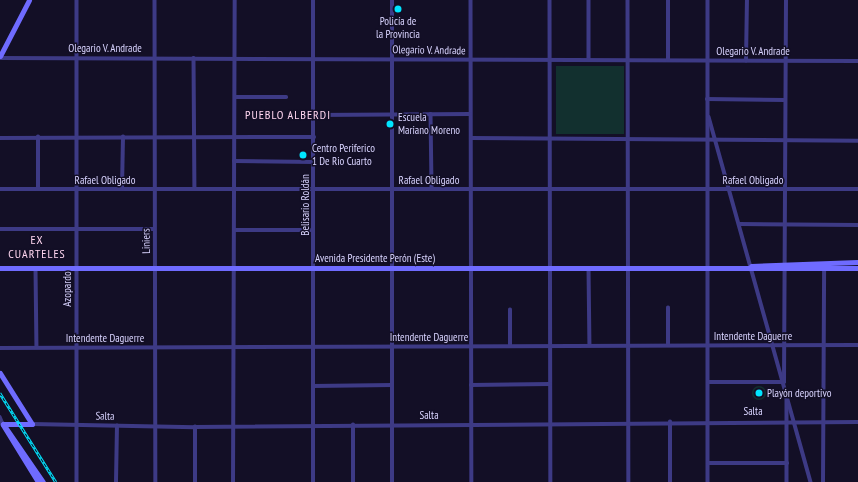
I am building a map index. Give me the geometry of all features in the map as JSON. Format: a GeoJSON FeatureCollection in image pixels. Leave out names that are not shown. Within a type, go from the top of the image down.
{"type":"FeatureCollection","features":[{"type":"Feature","properties":{"kind":"main road"},"geometry":{"type":"LineString","coordinates":[[0,57],[29,0]]}},
{"type":"Feature","properties":{"kind":"main road","name":"Avenida Presidente Perón (Este)"},"geometry":{"type":"LineString","coordinates":[[0,268],[589,268],[707,267],[858,262]]}},
{"type":"Feature","properties":{"kind":"main road","name":"Avenida Presidente Perón (Este)"},"geometry":{"type":"LineString","coordinates":[[785,265],[824,268],[858,268]]}},
{"type":"Feature","properties":{"kind":"main road"},"geometry":{"type":"LineString","coordinates":[[0,373],[32,424]]}},
{"type":"Feature","properties":{"kind":"main road"},"geometry":{"type":"LineString","coordinates":[[2,424],[38,482]]}},
{"type":"Feature","properties":{"kind":"main road"},"geometry":{"type":"LineString","coordinates":[[2,424],[43,482]]}},
{"type":"Feature","properties":{"kind":"main road","name":"Salta"},"geometry":{"type":"LineString","coordinates":[[2,424],[32,424]]}},
{"type":"Feature","properties":{"kind":"street","name":"Azopardo"},"geometry":{"type":"LineString","coordinates":[[77,0],[75,189],[77,482]]}},
{"type":"Feature","properties":{"kind":"street","name":"Liniers"},"geometry":{"type":"LineString","coordinates":[[155,0],[154,228],[156,482]]}},
{"type":"Feature","properties":{"kind":"street"},"geometry":{"type":"LineString","coordinates":[[233,482],[235,0]]}},
{"type":"Feature","properties":{"kind":"street","name":"Belisario Roldán"},"geometry":{"type":"LineString","coordinates":[[313,482],[314,0]]}},
{"type":"Feature","properties":{"kind":"street"},"geometry":{"type":"LineString","coordinates":[[392,0],[392,482]]}},
{"type":"Feature","properties":{"kind":"street"},"geometry":{"type":"LineString","coordinates":[[470,0],[472,482]]}},
{"type":"Feature","properties":{"kind":"street"},"geometry":{"type":"LineString","coordinates":[[550,0],[551,482]]}},
{"type":"Feature","properties":{"kind":"street"},"geometry":{"type":"LineString","coordinates":[[589,0],[589,60]]}},
{"type":"Feature","properties":{"kind":"street"},"geometry":{"type":"LineString","coordinates":[[628,0],[630,267],[629,482]]}},
{"type":"Feature","properties":{"kind":"street"},"geometry":{"type":"LineString","coordinates":[[668,0],[668,60]]}},
{"type":"Feature","properties":{"kind":"street"},"geometry":{"type":"LineString","coordinates":[[708,0],[708,482]]}},
{"type":"Feature","properties":{"kind":"street"},"geometry":{"type":"LineString","coordinates":[[746,61],[747,0]]}},
{"type":"Feature","properties":{"kind":"street"},"geometry":{"type":"LineString","coordinates":[[784,382],[786,0]]}},
{"type":"Feature","properties":{"kind":"street","name":"Olegario V. Andrade"},"geometry":{"type":"LineString","coordinates":[[0,57],[858,61]]}},
{"type":"Feature","properties":{"kind":"street"},"geometry":{"type":"LineString","coordinates":[[194,58],[195,189]]}},
{"type":"Feature","properties":{"kind":"street"},"geometry":{"type":"LineString","coordinates":[[234,97],[286,96]]}},
{"type":"Feature","properties":{"kind":"street"},"geometry":{"type":"LineString","coordinates":[[707,99],[785,100]]}},
{"type":"Feature","properties":{"kind":"street"},"geometry":{"type":"LineString","coordinates":[[707,112],[812,482]]}},
{"type":"Feature","properties":{"kind":"street"},"geometry":{"type":"LineString","coordinates":[[431,114],[432,189]]}},
{"type":"Feature","properties":{"kind":"street"},"geometry":{"type":"LineString","coordinates":[[314,115],[470,114]]}},
{"type":"Feature","properties":{"kind":"street"},"geometry":{"type":"LineString","coordinates":[[38,137],[38,189]]}},
{"type":"Feature","properties":{"kind":"street"},"geometry":{"type":"LineString","coordinates":[[122,189],[123,137]]}},
{"type":"Feature","properties":{"kind":"street"},"geometry":{"type":"LineString","coordinates":[[0,138],[314,137]]}},
{"type":"Feature","properties":{"kind":"street"},"geometry":{"type":"LineString","coordinates":[[471,138],[858,141]]}},
{"type":"Feature","properties":{"kind":"street"},"geometry":{"type":"LineString","coordinates":[[234,162],[314,162]]}},
{"type":"Feature","properties":{"kind":"street","name":"Rafael Obligado"},"geometry":{"type":"LineString","coordinates":[[0,189],[858,189]]}},
{"type":"Feature","properties":{"kind":"street"},"geometry":{"type":"LineString","coordinates":[[740,224],[858,225]]}},
{"type":"Feature","properties":{"kind":"street"},"geometry":{"type":"LineString","coordinates":[[0,229],[154,228]]}},
{"type":"Feature","properties":{"kind":"street"},"geometry":{"type":"LineString","coordinates":[[234,230],[314,230]]}},
{"type":"Feature","properties":{"kind":"street"},"geometry":{"type":"LineString","coordinates":[[589,268],[590,345]]}},
{"type":"Feature","properties":{"kind":"street"},"geometry":{"type":"LineString","coordinates":[[822,482],[824,268]]}},
{"type":"Feature","properties":{"kind":"street"},"geometry":{"type":"LineString","coordinates":[[36,269],[37,347]]}},
{"type":"Feature","properties":{"kind":"street"},"geometry":{"type":"LineString","coordinates":[[668,308],[668,344]]}},
{"type":"Feature","properties":{"kind":"street"},"geometry":{"type":"LineString","coordinates":[[510,310],[510,345]]}},
{"type":"Feature","properties":{"kind":"street","name":"Intendente Daguerre"},"geometry":{"type":"LineString","coordinates":[[0,348],[668,344],[858,345]]}},
{"type":"Feature","properties":{"kind":"street"},"geometry":{"type":"LineString","coordinates":[[708,382],[784,382]]}},
{"type":"Feature","properties":{"kind":"street"},"geometry":{"type":"LineString","coordinates":[[471,385],[550,384]]}},
{"type":"Feature","properties":{"kind":"street"},"geometry":{"type":"LineString","coordinates":[[313,386],[392,385]]}},
{"type":"Feature","properties":{"kind":"street"},"geometry":{"type":"LineString","coordinates":[[787,392],[787,482]]}},
{"type":"Feature","properties":{"kind":"street"},"geometry":{"type":"LineString","coordinates":[[0,417],[2,424]]}},
{"type":"Feature","properties":{"kind":"street","name":"Salta"},"geometry":{"type":"LineString","coordinates":[[32,424],[233,426],[471,425],[794,420],[858,422]]}},
{"type":"Feature","properties":{"kind":"street"},"geometry":{"type":"LineString","coordinates":[[670,422],[670,482]]}},
{"type":"Feature","properties":{"kind":"street"},"geometry":{"type":"LineString","coordinates":[[353,425],[353,482]]}},
{"type":"Feature","properties":{"kind":"street"},"geometry":{"type":"LineString","coordinates":[[116,482],[117,426]]}},
{"type":"Feature","properties":{"kind":"street"},"geometry":{"type":"LineString","coordinates":[[195,426],[195,482]]}},
{"type":"Feature","properties":{"kind":"street"},"geometry":{"type":"LineString","coordinates":[[708,463],[787,463]]}},
{"type":"Feature","properties":{"kind":"green space"},"geometry":{"type":"Polygon","coordinates":[[[556,66],[624,66],[624,134],[556,134],[556,66]]]}},
{"type":"Feature","properties":{"kind":"green space","name":"Playón deportivo"},"geometry":{"type":"Polygon","coordinates":[[[756,386],[762,386],[766,390],[766,396],[762,400],[756,400],[752,396],[752,390],[756,386]]]}},
{"type":"Feature","properties":{"kind":"railway"},"geometry":{"type":"LineString","coordinates":[[0,393],[56,482]]}},
{"type":"Feature","properties":{"kind":"place","name":"Policía de la Provincia"},"geometry":{"type":"Point","coordinates":[398,9]}},
{"type":"Feature","properties":{"kind":"place","name":"Escuela Mariano Moreno"},"geometry":{"type":"Point","coordinates":[390,124]}},
{"type":"Feature","properties":{"kind":"place","name":"Centro Periferico 1 De Rio Cuarto"},"geometry":{"type":"Point","coordinates":[303,155]}},
{"type":"Feature","properties":{"kind":"place","name":"Playón deportivo"},"geometry":{"type":"Point","coordinates":[759,393]}},
{"type":"Feature","properties":{"kind":"district","name":"PUEBLO ALBERDI"},"geometry":{"type":"Point","coordinates":[288,115]}},
{"type":"Feature","properties":{"kind":"district","name":"EX CUARTELES"},"geometry":{"type":"Point","coordinates":[37,247]}}]}
